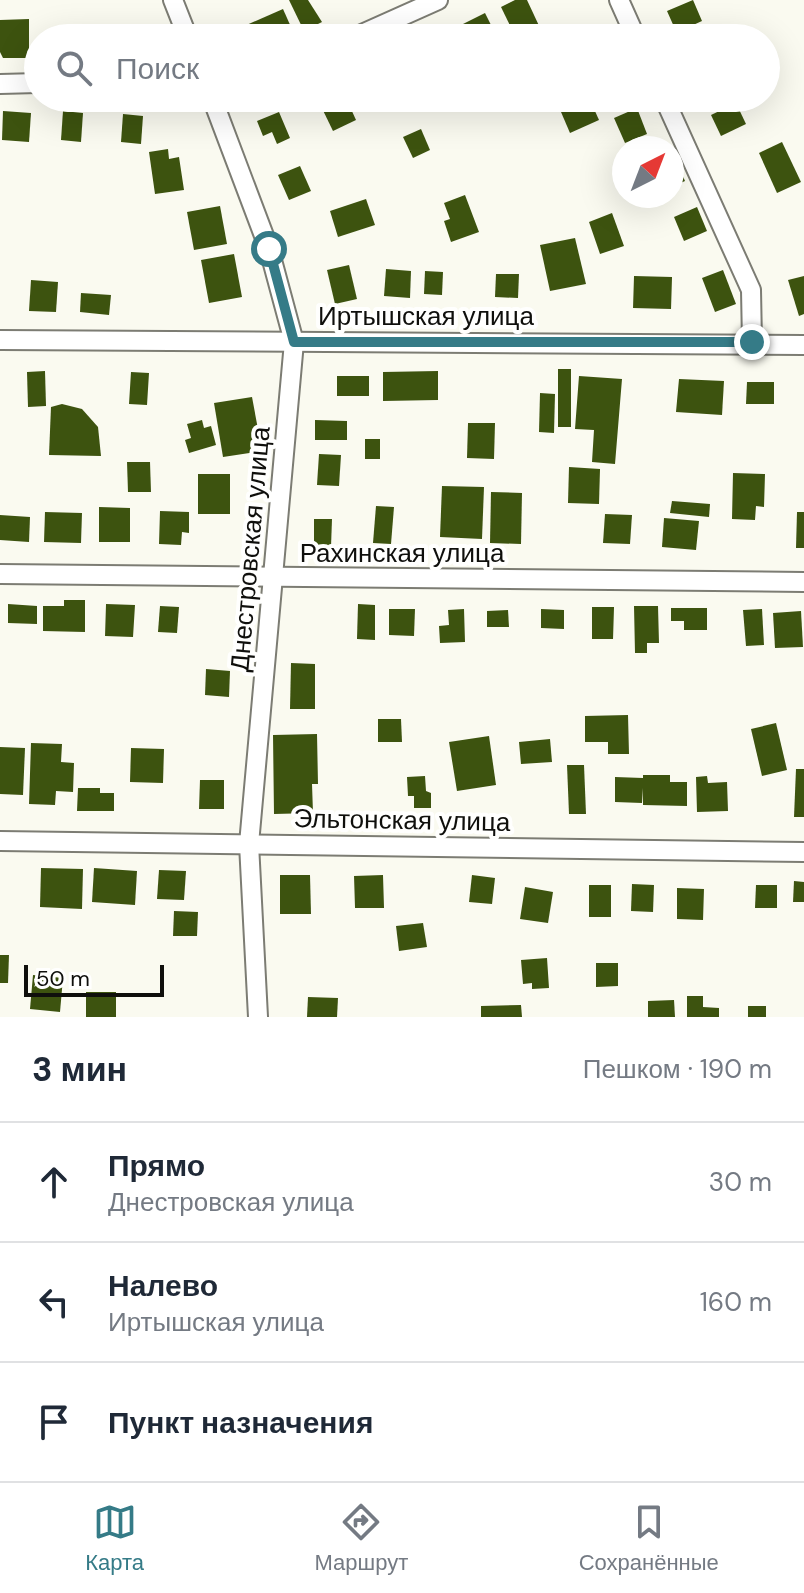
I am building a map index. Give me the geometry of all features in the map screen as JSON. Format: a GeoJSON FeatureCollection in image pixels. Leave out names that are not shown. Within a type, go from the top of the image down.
{"type":"FeatureCollection","features":[{"type":"Feature","properties":{"kind":"street"},"geometry":{"type":"LineString","coordinates":[[173,0],[182,24]]}},
{"type":"Feature","properties":{"kind":"street"},"geometry":{"type":"LineString","coordinates":[[384,24],[438,0]]}},
{"type":"Feature","properties":{"kind":"street"},"geometry":{"type":"LineString","coordinates":[[619,0],[630,24]]}},
{"type":"Feature","properties":{"kind":"street"},"geometry":{"type":"LineString","coordinates":[[0,84],[24,83]]}},
{"type":"Feature","properties":{"kind":"street","name":"Днестровская улица"},"geometry":{"type":"LineString","coordinates":[[217,112],[269,249],[294,342],[249,844],[258,1017]]}},
{"type":"Feature","properties":{"kind":"street"},"geometry":{"type":"LineString","coordinates":[[670,112],[751,290],[752,342]]}},
{"type":"Feature","properties":{"kind":"street","name":"Иртышская улица"},"geometry":{"type":"LineString","coordinates":[[0,340],[752,342],[804,345]]}},
{"type":"Feature","properties":{"kind":"street","name":"Рахинская улица"},"geometry":{"type":"LineString","coordinates":[[0,574],[804,582]]}},
{"type":"Feature","properties":{"kind":"street","name":"Эльтонская улица"},"geometry":{"type":"LineString","coordinates":[[0,841],[804,852]]}},
{"type":"Feature","properties":{"kind":"building"},"geometry":{"type":"Polygon","coordinates":[[[289,0],[308,0],[322,22],[301,24],[289,0]]]}},
{"type":"Feature","properties":{"kind":"building"},"geometry":{"type":"Polygon","coordinates":[[[515,0],[527,0],[538,24],[509,24],[501,7],[515,0]]]}},
{"type":"Feature","properties":{"kind":"building"},"geometry":{"type":"Polygon","coordinates":[[[693,0],[702,21],[673,24],[667,11],[693,0]]]}},
{"type":"Feature","properties":{"kind":"building"},"geometry":{"type":"Polygon","coordinates":[[[283,9],[290,24],[249,24],[283,9]]]}},
{"type":"Feature","properties":{"kind":"building"},"geometry":{"type":"Polygon","coordinates":[[[485,13],[490,24],[463,24],[485,13]]]}},
{"type":"Feature","properties":{"kind":"building"},"geometry":{"type":"Polygon","coordinates":[[[29,19],[29,24],[24,24],[24,58],[3,58],[0,52],[0,20],[29,19]]]}},
{"type":"Feature","properties":{"kind":"building"},"geometry":{"type":"Polygon","coordinates":[[[3,111],[31,113],[29,142],[2,140],[3,111]]]}},
{"type":"Feature","properties":{"kind":"building"},"geometry":{"type":"Polygon","coordinates":[[[63,112],[83,113],[81,142],[61,140],[63,112]]]}},
{"type":"Feature","properties":{"kind":"building"},"geometry":{"type":"Polygon","coordinates":[[[279,112],[290,138],[277,144],[272,132],[263,136],[257,121],[279,112]]]}},
{"type":"Feature","properties":{"kind":"building"},"geometry":{"type":"Polygon","coordinates":[[[324,112],[352,112],[356,120],[333,131],[324,112]]]}},
{"type":"Feature","properties":{"kind":"building"},"geometry":{"type":"Polygon","coordinates":[[[561,112],[595,112],[599,120],[570,133],[561,112]]]}},
{"type":"Feature","properties":{"kind":"building"},"geometry":{"type":"Polygon","coordinates":[[[628,112],[639,112],[647,134],[622,136],[614,118],[628,112]]]}},
{"type":"Feature","properties":{"kind":"building"},"geometry":{"type":"Polygon","coordinates":[[[740,112],[746,124],[721,136],[711,115],[740,112]]]}},
{"type":"Feature","properties":{"kind":"building"},"geometry":{"type":"Polygon","coordinates":[[[123,114],[143,116],[141,144],[121,142],[123,114]]]}},
{"type":"Feature","properties":{"kind":"building"},"geometry":{"type":"Polygon","coordinates":[[[421,129],[430,150],[413,158],[403,137],[421,129]]]}},
{"type":"Feature","properties":{"kind":"building"},"geometry":{"type":"Polygon","coordinates":[[[782,142],[801,182],[777,193],[759,153],[782,142]]]}},
{"type":"Feature","properties":{"kind":"building"},"geometry":{"type":"Polygon","coordinates":[[[168,149],[169,159],[179,157],[184,190],[155,194],[149,152],[168,149]]]}},
{"type":"Feature","properties":{"kind":"building"},"geometry":{"type":"Polygon","coordinates":[[[300,166],[311,191],[289,200],[278,175],[300,166]]]}},
{"type":"Feature","properties":{"kind":"building"},"geometry":{"type":"Polygon","coordinates":[[[465,195],[479,232],[451,242],[444,221],[450,219],[444,203],[465,195]]]}},
{"type":"Feature","properties":{"kind":"building"},"geometry":{"type":"Polygon","coordinates":[[[366,199],[375,225],[338,237],[330,211],[366,199]]]}},
{"type":"Feature","properties":{"kind":"building"},"geometry":{"type":"Polygon","coordinates":[[[220,206],[227,244],[194,250],[187,212],[220,206]]]}},
{"type":"Feature","properties":{"kind":"building"},"geometry":{"type":"Polygon","coordinates":[[[697,207],[707,231],[684,241],[674,217],[697,207]]]}},
{"type":"Feature","properties":{"kind":"building"},"geometry":{"type":"Polygon","coordinates":[[[612,213],[624,246],[600,254],[589,222],[612,213]]]}},
{"type":"Feature","properties":{"kind":"building"},"geometry":{"type":"Polygon","coordinates":[[[575,238],[586,284],[550,291],[540,245],[575,238]]]}},
{"type":"Feature","properties":{"kind":"building"},"geometry":{"type":"Polygon","coordinates":[[[234,254],[242,297],[209,303],[201,260],[234,254]]]}},
{"type":"Feature","properties":{"kind":"building"},"geometry":{"type":"Polygon","coordinates":[[[349,265],[357,299],[335,304],[327,270],[349,265]]]}},
{"type":"Feature","properties":{"kind":"building"},"geometry":{"type":"Polygon","coordinates":[[[386,269],[411,271],[410,298],[384,296],[386,269]]]}},
{"type":"Feature","properties":{"kind":"building"},"geometry":{"type":"Polygon","coordinates":[[[723,270],[736,304],[715,312],[702,278],[723,270]]]}},
{"type":"Feature","properties":{"kind":"building"},"geometry":{"type":"Polygon","coordinates":[[[425,271],[443,272],[442,295],[424,294],[425,271]]]}},
{"type":"Feature","properties":{"kind":"building"},"geometry":{"type":"Polygon","coordinates":[[[496,274],[519,274],[518,298],[495,297],[496,274]]]}},
{"type":"Feature","properties":{"kind":"building"},"geometry":{"type":"Polygon","coordinates":[[[634,276],[672,277],[671,309],[633,308],[634,276]]]}},
{"type":"Feature","properties":{"kind":"building"},"geometry":{"type":"Polygon","coordinates":[[[804,276],[804,314],[799,316],[788,280],[804,276]]]}},
{"type":"Feature","properties":{"kind":"building"},"geometry":{"type":"Polygon","coordinates":[[[31,280],[58,282],[56,312],[29,311],[31,280]]]}},
{"type":"Feature","properties":{"kind":"building"},"geometry":{"type":"Polygon","coordinates":[[[81,293],[111,295],[109,315],[80,312],[81,293]]]}},
{"type":"Feature","properties":{"kind":"building"},"geometry":{"type":"Polygon","coordinates":[[[558,369],[571,369],[571,427],[558,427],[558,369]]]}},
{"type":"Feature","properties":{"kind":"building"},"geometry":{"type":"Polygon","coordinates":[[[45,371],[46,406],[28,407],[27,372],[45,371]]]}},
{"type":"Feature","properties":{"kind":"building"},"geometry":{"type":"Polygon","coordinates":[[[438,371],[438,400],[383,401],[383,372],[438,371]]]}},
{"type":"Feature","properties":{"kind":"building"},"geometry":{"type":"Polygon","coordinates":[[[131,372],[149,373],[147,405],[129,404],[131,372]]]}},
{"type":"Feature","properties":{"kind":"building"},"geometry":{"type":"Polygon","coordinates":[[[337,376],[369,376],[369,396],[337,396],[337,376]]]}},
{"type":"Feature","properties":{"kind":"building"},"geometry":{"type":"Polygon","coordinates":[[[579,376],[622,379],[615,464],[592,462],[594,430],[575,429],[579,376]]]}},
{"type":"Feature","properties":{"kind":"building"},"geometry":{"type":"Polygon","coordinates":[[[679,379],[724,381],[722,415],[676,412],[679,379]]]}},
{"type":"Feature","properties":{"kind":"building"},"geometry":{"type":"Polygon","coordinates":[[[747,382],[774,382],[774,404],[746,404],[747,382]]]}},
{"type":"Feature","properties":{"kind":"building"},"geometry":{"type":"Polygon","coordinates":[[[540,393],[555,394],[554,433],[539,432],[540,393]]]}},
{"type":"Feature","properties":{"kind":"building"},"geometry":{"type":"Polygon","coordinates":[[[252,397],[262,451],[223,457],[214,403],[252,397]]]}},
{"type":"Feature","properties":{"kind":"building"},"geometry":{"type":"Polygon","coordinates":[[[62,404],[82,409],[98,427],[101,456],[49,455],[51,407],[62,404]]]}},
{"type":"Feature","properties":{"kind":"building"},"geometry":{"type":"Polygon","coordinates":[[[202,420],[204,428],[211,426],[216,445],[189,453],[185,440],[191,438],[187,424],[202,420]]]}},
{"type":"Feature","properties":{"kind":"building"},"geometry":{"type":"Polygon","coordinates":[[[315,420],[347,421],[347,440],[315,440],[315,420]]]}},
{"type":"Feature","properties":{"kind":"building"},"geometry":{"type":"Polygon","coordinates":[[[468,423],[495,423],[494,459],[467,458],[468,423]]]}},
{"type":"Feature","properties":{"kind":"building"},"geometry":{"type":"Polygon","coordinates":[[[365,439],[380,439],[380,459],[365,459],[365,439]]]}},
{"type":"Feature","properties":{"kind":"building"},"geometry":{"type":"Polygon","coordinates":[[[319,454],[341,455],[339,486],[317,485],[319,454]]]}},
{"type":"Feature","properties":{"kind":"building"},"geometry":{"type":"Polygon","coordinates":[[[127,462],[150,462],[151,492],[128,492],[127,462]]]}},
{"type":"Feature","properties":{"kind":"building"},"geometry":{"type":"Polygon","coordinates":[[[569,467],[600,469],[599,504],[568,503],[569,467]]]}},
{"type":"Feature","properties":{"kind":"building"},"geometry":{"type":"Polygon","coordinates":[[[733,473],[765,474],[764,507],[756,506],[755,520],[732,519],[733,473]]]}},
{"type":"Feature","properties":{"kind":"building"},"geometry":{"type":"Polygon","coordinates":[[[198,474],[230,474],[230,514],[198,514],[198,474]]]}},
{"type":"Feature","properties":{"kind":"building"},"geometry":{"type":"Polygon","coordinates":[[[442,486],[484,487],[482,539],[440,537],[442,486]]]}},
{"type":"Feature","properties":{"kind":"building"},"geometry":{"type":"Polygon","coordinates":[[[491,492],[522,493],[521,544],[490,543],[491,492]]]}},
{"type":"Feature","properties":{"kind":"building"},"geometry":{"type":"Polygon","coordinates":[[[672,501],[710,504],[709,517],[670,513],[672,501]]]}},
{"type":"Feature","properties":{"kind":"building"},"geometry":{"type":"Polygon","coordinates":[[[376,506],[394,507],[391,544],[373,543],[376,506]]]}},
{"type":"Feature","properties":{"kind":"building"},"geometry":{"type":"Polygon","coordinates":[[[99,507],[130,508],[130,542],[99,542],[99,507]]]}},
{"type":"Feature","properties":{"kind":"building"},"geometry":{"type":"Polygon","coordinates":[[[160,511],[189,512],[189,533],[182,532],[181,545],[159,544],[160,511]]]}},
{"type":"Feature","properties":{"kind":"building"},"geometry":{"type":"Polygon","coordinates":[[[45,512],[82,513],[81,543],[44,542],[45,512]]]}},
{"type":"Feature","properties":{"kind":"building"},"geometry":{"type":"Polygon","coordinates":[[[797,512],[804,512],[804,548],[796,548],[797,512]]]}},
{"type":"Feature","properties":{"kind":"building"},"geometry":{"type":"Polygon","coordinates":[[[605,514],[632,515],[630,544],[603,543],[605,514]]]}},
{"type":"Feature","properties":{"kind":"building"},"geometry":{"type":"Polygon","coordinates":[[[0,515],[30,517],[29,542],[0,540],[0,515]]]}},
{"type":"Feature","properties":{"kind":"building"},"geometry":{"type":"Polygon","coordinates":[[[664,518],[699,521],[696,550],[662,547],[664,518]]]}},
{"type":"Feature","properties":{"kind":"building"},"geometry":{"type":"Polygon","coordinates":[[[314,519],[332,519],[331,547],[314,547],[314,519]]]}},
{"type":"Feature","properties":{"kind":"building"},"geometry":{"type":"Polygon","coordinates":[[[64,600],[85,600],[85,632],[43,631],[43,606],[64,606],[64,600]]]}},
{"type":"Feature","properties":{"kind":"building"},"geometry":{"type":"Polygon","coordinates":[[[8,604],[37,606],[37,624],[8,623],[8,604]]]}},
{"type":"Feature","properties":{"kind":"building"},"geometry":{"type":"Polygon","coordinates":[[[106,604],[135,605],[133,637],[105,636],[106,604]]]}},
{"type":"Feature","properties":{"kind":"building"},"geometry":{"type":"Polygon","coordinates":[[[358,604],[375,605],[375,640],[357,639],[358,604]]]}},
{"type":"Feature","properties":{"kind":"building"},"geometry":{"type":"Polygon","coordinates":[[[160,606],[179,607],[177,633],[158,632],[160,606]]]}},
{"type":"Feature","properties":{"kind":"building"},"geometry":{"type":"Polygon","coordinates":[[[634,606],[658,606],[659,643],[647,643],[647,653],[635,653],[634,606]]]}},
{"type":"Feature","properties":{"kind":"building"},"geometry":{"type":"Polygon","coordinates":[[[592,607],[614,607],[613,639],[592,639],[592,607]]]}},
{"type":"Feature","properties":{"kind":"building"},"geometry":{"type":"Polygon","coordinates":[[[671,608],[707,608],[707,630],[684,630],[684,621],[671,621],[671,608]]]}},
{"type":"Feature","properties":{"kind":"building"},"geometry":{"type":"Polygon","coordinates":[[[389,609],[415,609],[414,636],[389,635],[389,609]]]}},
{"type":"Feature","properties":{"kind":"building"},"geometry":{"type":"Polygon","coordinates":[[[464,609],[465,642],[440,643],[439,626],[449,625],[448,610],[464,609]]]}},
{"type":"Feature","properties":{"kind":"building"},"geometry":{"type":"Polygon","coordinates":[[[541,609],[564,610],[564,629],[541,628],[541,609]]]}},
{"type":"Feature","properties":{"kind":"building"},"geometry":{"type":"Polygon","coordinates":[[[762,609],[764,645],[746,646],[743,610],[762,609]]]}},
{"type":"Feature","properties":{"kind":"building"},"geometry":{"type":"Polygon","coordinates":[[[508,610],[509,627],[487,627],[487,611],[508,610]]]}},
{"type":"Feature","properties":{"kind":"building"},"geometry":{"type":"Polygon","coordinates":[[[801,611],[803,647],[775,648],[773,613],[801,611]]]}},
{"type":"Feature","properties":{"kind":"building"},"geometry":{"type":"Polygon","coordinates":[[[291,663],[315,664],[315,709],[290,709],[291,663]]]}},
{"type":"Feature","properties":{"kind":"building"},"geometry":{"type":"Polygon","coordinates":[[[206,669],[230,671],[229,697],[205,695],[206,669]]]}},
{"type":"Feature","properties":{"kind":"building"},"geometry":{"type":"Polygon","coordinates":[[[628,715],[629,754],[608,754],[608,742],[585,742],[585,716],[628,715]]]}},
{"type":"Feature","properties":{"kind":"building"},"geometry":{"type":"Polygon","coordinates":[[[378,719],[401,719],[402,742],[378,742],[378,719]]]}},
{"type":"Feature","properties":{"kind":"building"},"geometry":{"type":"Polygon","coordinates":[[[776,723],[787,770],[762,776],[751,729],[776,723]]]}},
{"type":"Feature","properties":{"kind":"building"},"geometry":{"type":"Polygon","coordinates":[[[317,734],[318,784],[312,784],[313,813],[274,814],[273,735],[317,734]]]}},
{"type":"Feature","properties":{"kind":"building"},"geometry":{"type":"Polygon","coordinates":[[[489,736],[496,785],[457,791],[449,742],[489,736]]]}},
{"type":"Feature","properties":{"kind":"building"},"geometry":{"type":"Polygon","coordinates":[[[550,739],[552,762],[521,764],[519,742],[550,739]]]}},
{"type":"Feature","properties":{"kind":"building"},"geometry":{"type":"Polygon","coordinates":[[[31,743],[62,744],[61,762],[74,763],[73,792],[56,791],[55,805],[29,804],[31,743]]]}},
{"type":"Feature","properties":{"kind":"building"},"geometry":{"type":"Polygon","coordinates":[[[0,747],[25,748],[23,795],[0,794],[0,747]]]}},
{"type":"Feature","properties":{"kind":"building"},"geometry":{"type":"Polygon","coordinates":[[[131,748],[164,749],[163,783],[130,782],[131,748]]]}},
{"type":"Feature","properties":{"kind":"building"},"geometry":{"type":"Polygon","coordinates":[[[567,765],[584,765],[586,814],[569,814],[567,765]]]}},
{"type":"Feature","properties":{"kind":"building"},"geometry":{"type":"Polygon","coordinates":[[[796,769],[804,769],[804,817],[794,817],[796,769]]]}},
{"type":"Feature","properties":{"kind":"building"},"geometry":{"type":"Polygon","coordinates":[[[643,775],[670,775],[670,782],[687,782],[687,806],[643,805],[643,788],[642,803],[615,802],[615,777],[643,778],[643,775]]]}},
{"type":"Feature","properties":{"kind":"building"},"geometry":{"type":"Polygon","coordinates":[[[425,776],[426,791],[431,793],[431,808],[414,808],[414,796],[408,796],[407,777],[425,776]]]}},
{"type":"Feature","properties":{"kind":"building"},"geometry":{"type":"Polygon","coordinates":[[[707,776],[708,783],[727,782],[728,811],[697,812],[696,777],[707,776]]]}},
{"type":"Feature","properties":{"kind":"building"},"geometry":{"type":"Polygon","coordinates":[[[200,780],[224,780],[224,809],[199,809],[200,780]]]}},
{"type":"Feature","properties":{"kind":"building"},"geometry":{"type":"Polygon","coordinates":[[[78,788],[100,788],[100,793],[114,793],[114,811],[77,811],[78,788]]]}},
{"type":"Feature","properties":{"kind":"building"},"geometry":{"type":"Polygon","coordinates":[[[41,868],[83,869],[82,909],[40,907],[41,868]]]}},
{"type":"Feature","properties":{"kind":"building"},"geometry":{"type":"Polygon","coordinates":[[[94,868],[137,871],[135,905],[92,902],[94,868]]]}},
{"type":"Feature","properties":{"kind":"building"},"geometry":{"type":"Polygon","coordinates":[[[159,870],[186,871],[184,900],[157,899],[159,870]]]}},
{"type":"Feature","properties":{"kind":"building"},"geometry":{"type":"Polygon","coordinates":[[[280,875],[310,875],[311,914],[280,914],[280,875]]]}},
{"type":"Feature","properties":{"kind":"building"},"geometry":{"type":"Polygon","coordinates":[[[383,875],[384,908],[355,908],[354,876],[383,875]]]}},
{"type":"Feature","properties":{"kind":"building"},"geometry":{"type":"Polygon","coordinates":[[[472,875],[495,878],[492,904],[469,902],[472,875]]]}},
{"type":"Feature","properties":{"kind":"building"},"geometry":{"type":"Polygon","coordinates":[[[794,881],[804,882],[804,902],[793,902],[794,881]]]}},
{"type":"Feature","properties":{"kind":"building"},"geometry":{"type":"Polygon","coordinates":[[[632,884],[654,885],[653,912],[631,911],[632,884]]]}},
{"type":"Feature","properties":{"kind":"building"},"geometry":{"type":"Polygon","coordinates":[[[589,885],[611,885],[611,917],[589,917],[589,885]]]}},
{"type":"Feature","properties":{"kind":"building"},"geometry":{"type":"Polygon","coordinates":[[[756,885],[777,885],[777,908],[755,908],[756,885]]]}},
{"type":"Feature","properties":{"kind":"building"},"geometry":{"type":"Polygon","coordinates":[[[525,887],[553,892],[548,923],[520,919],[525,887]]]}},
{"type":"Feature","properties":{"kind":"building"},"geometry":{"type":"Polygon","coordinates":[[[677,888],[704,889],[703,920],[677,919],[677,888]]]}},
{"type":"Feature","properties":{"kind":"building"},"geometry":{"type":"Polygon","coordinates":[[[174,911],[198,912],[197,936],[173,936],[174,911]]]}},
{"type":"Feature","properties":{"kind":"building"},"geometry":{"type":"Polygon","coordinates":[[[423,923],[427,947],[399,951],[396,926],[423,923]]]}},
{"type":"Feature","properties":{"kind":"building"},"geometry":{"type":"Polygon","coordinates":[[[0,955],[9,955],[8,983],[0,983],[0,955]]]}},
{"type":"Feature","properties":{"kind":"building"},"geometry":{"type":"Polygon","coordinates":[[[547,958],[549,988],[532,989],[532,983],[523,984],[521,960],[547,958]]]}},
{"type":"Feature","properties":{"kind":"building"},"geometry":{"type":"Polygon","coordinates":[[[596,963],[618,963],[618,986],[596,987],[596,963]]]}},
{"type":"Feature","properties":{"kind":"building"},"geometry":{"type":"Polygon","coordinates":[[[33,975],[63,978],[60,1012],[30,1009],[33,975]]]}},
{"type":"Feature","properties":{"kind":"building"},"geometry":{"type":"Polygon","coordinates":[[[86,992],[116,992],[116,1017],[86,1017],[86,992]]]}},
{"type":"Feature","properties":{"kind":"building"},"geometry":{"type":"Polygon","coordinates":[[[687,996],[703,996],[703,1007],[719,1008],[719,1017],[687,1017],[687,996]]]}},
{"type":"Feature","properties":{"kind":"building"},"geometry":{"type":"Polygon","coordinates":[[[308,997],[338,998],[337,1017],[307,1017],[308,997]]]}},
{"type":"Feature","properties":{"kind":"building"},"geometry":{"type":"Polygon","coordinates":[[[674,1000],[675,1017],[648,1017],[648,1001],[674,1000]]]}},
{"type":"Feature","properties":{"kind":"building"},"geometry":{"type":"Polygon","coordinates":[[[521,1005],[522,1017],[481,1017],[481,1006],[521,1005]]]}},
{"type":"Feature","properties":{"kind":"building"},"geometry":{"type":"Polygon","coordinates":[[[748,1006],[766,1006],[766,1017],[748,1017],[748,1006]]]}},
{"type":"Feature","properties":{"kind":"route"},"geometry":{"type":"LineString","coordinates":[[269,249],[294,342],[752,342]]}}]}
